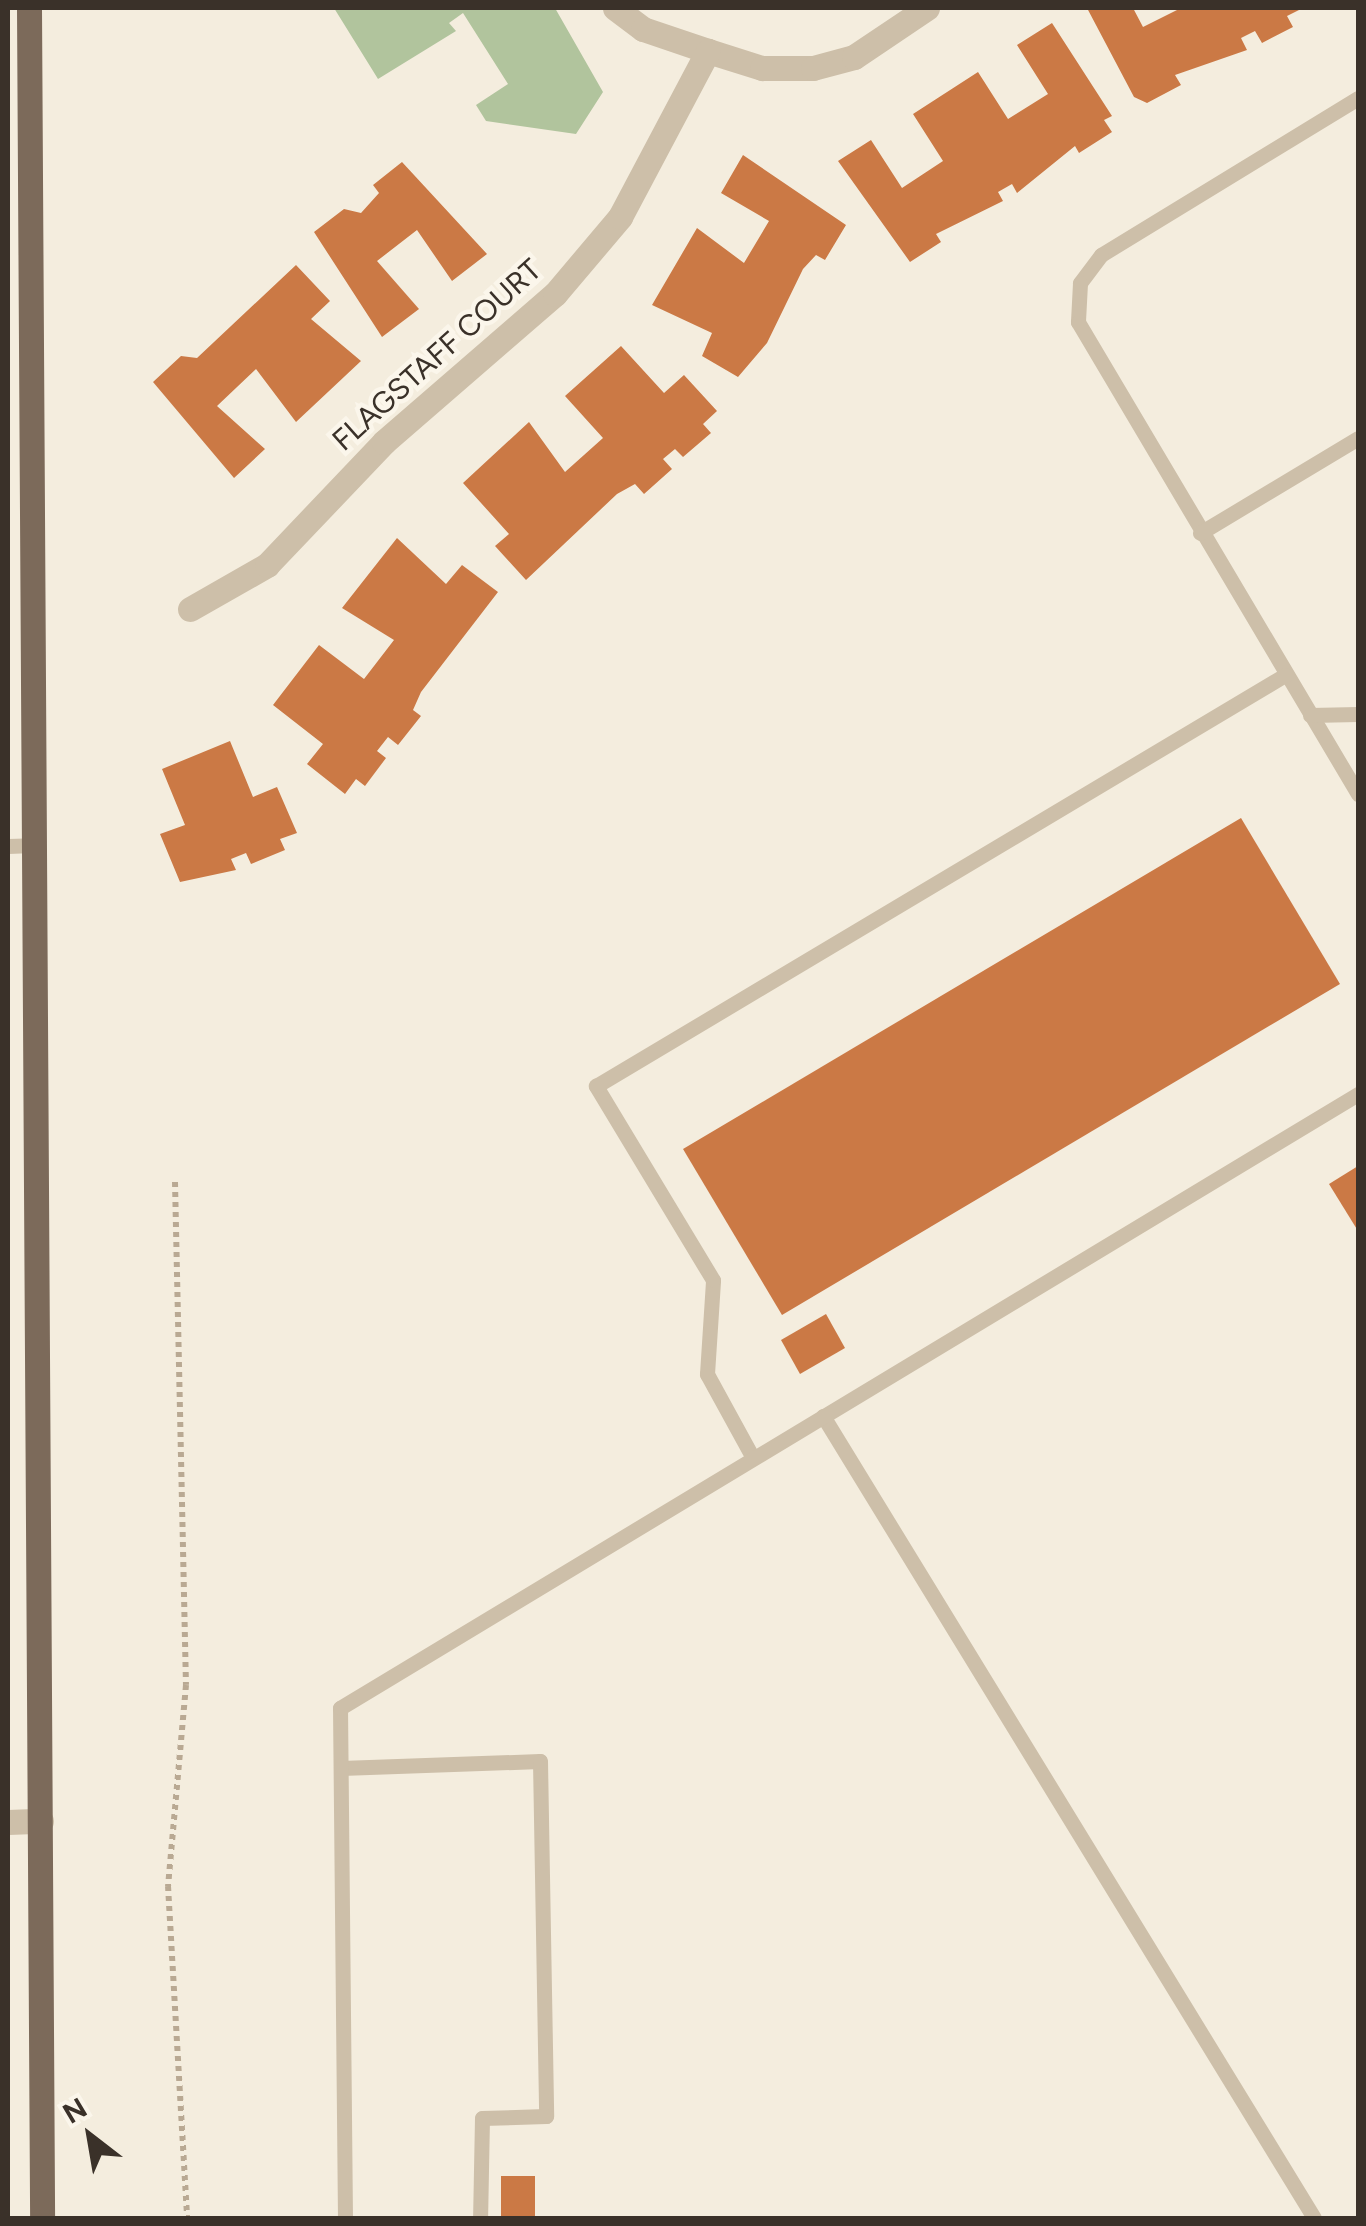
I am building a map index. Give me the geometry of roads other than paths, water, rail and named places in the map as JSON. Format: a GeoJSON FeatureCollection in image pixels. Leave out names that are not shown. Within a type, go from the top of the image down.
{"type":"FeatureCollection","features":[{"type":"Feature","properties":{"kind":"main road"},"geometry":{"type":"LineString","coordinates":[[28,8],[20,846],[41,1821],[42,2218]]}},
{"type":"Feature","properties":{"kind":"street"},"geometry":{"type":"LineString","coordinates":[[615,8],[643,29],[762,68],[812,68],[854,57],[927,8]]}},
{"type":"Feature","properties":{"kind":"street","name":"FLAGSTAFF COURT"},"geometry":{"type":"LineString","coordinates":[[190,609],[267,565],[384,442],[556,294],[620,217],[708,51]]}},
{"type":"Feature","properties":{"kind":"street"},"geometry":{"type":"LineString","coordinates":[[8,1822],[41,1821]]}},
{"type":"Feature","properties":{"kind":"lane"},"geometry":{"type":"LineString","coordinates":[[1358,98],[1129,236],[1080,283],[1078,322],[1358,794]]}},
{"type":"Feature","properties":{"kind":"lane"},"geometry":{"type":"LineString","coordinates":[[1200,533],[1358,438]]}},
{"type":"Feature","properties":{"kind":"lane"},"geometry":{"type":"LineString","coordinates":[[753,1458],[707,1374],[714,1280],[596,1086],[1285,675]]}},
{"type":"Feature","properties":{"kind":"lane"},"geometry":{"type":"LineString","coordinates":[[1310,715],[1358,714]]}},
{"type":"Feature","properties":{"kind":"lane"},"geometry":{"type":"LineString","coordinates":[[345,2218],[340,1708],[1358,1094]]}},
{"type":"Feature","properties":{"kind":"lane"},"geometry":{"type":"LineString","coordinates":[[823,1416],[1314,2218]]}},
{"type":"Feature","properties":{"kind":"lane"},"geometry":{"type":"LineString","coordinates":[[341,1768],[540,1762],[546,2116],[482,2118],[480,2218]]}}]}
